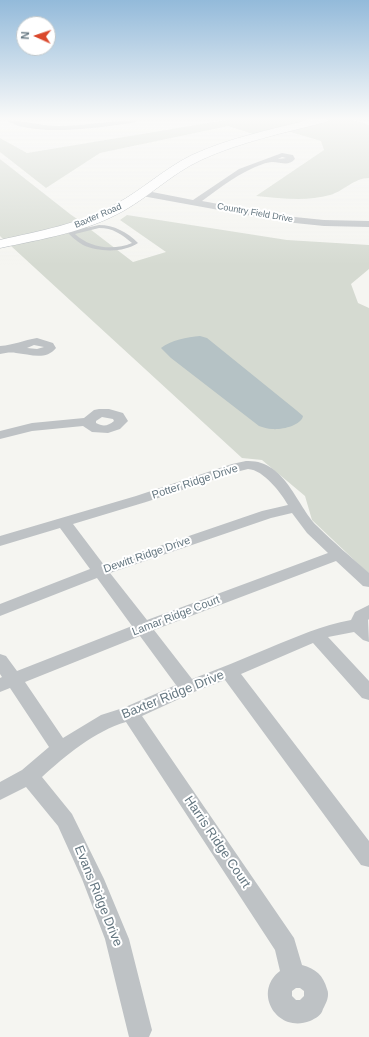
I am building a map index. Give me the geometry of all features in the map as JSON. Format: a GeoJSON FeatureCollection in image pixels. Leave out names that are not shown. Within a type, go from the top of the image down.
{"type":"FeatureCollection","features":[{"type":"Feature","properties":{"kind":"main road","name":"Baxter Road"},"geometry":{"type":"LineString","coordinates":[[0,244],[69,231],[109,213],[142,193],[177,168]]}},
{"type":"Feature","properties":{"kind":"street"},"geometry":{"type":"LineString","coordinates":[[196,202],[238,173],[247,168]]}},
{"type":"Feature","properties":{"kind":"street","name":"Country Field Drive"},"geometry":{"type":"LineString","coordinates":[[142,193],[285,219],[324,223],[369,224]]}},
{"type":"Feature","properties":{"kind":"street"},"geometry":{"type":"LineString","coordinates":[[0,350],[16,349]]}},
{"type":"Feature","properties":{"kind":"street"},"geometry":{"type":"LineString","coordinates":[[0,435],[10,431],[88,422]]}},
{"type":"Feature","properties":{"kind":"street","name":"Potter Ridge Drive"},"geometry":{"type":"LineString","coordinates":[[0,541],[141,499],[227,470],[247,465],[257,466],[278,482],[288,493],[308,525],[369,582]]}},
{"type":"Feature","properties":{"kind":"street","name":"Dewitt Ridge Drive"},"geometry":{"type":"LineString","coordinates":[[0,610],[101,571],[267,514],[297,508]]}},
{"type":"Feature","properties":{"kind":"street"},"geometry":{"type":"LineString","coordinates":[[63,522],[188,687]]}},
{"type":"Feature","properties":{"kind":"street","name":"Lamar Ridge Court"},"geometry":{"type":"LineString","coordinates":[[7,683],[144,628],[340,554]]}},
{"type":"Feature","properties":{"kind":"street","name":"Baxter Ridge Drive"},"geometry":{"type":"LineString","coordinates":[[0,792],[29,776],[60,748],[108,720],[130,713],[188,687],[229,672],[316,635],[334,629],[366,624]]}},
{"type":"Feature","properties":{"kind":"street"},"geometry":{"type":"LineString","coordinates":[[316,635],[369,693]]}},
{"type":"Feature","properties":{"kind":"street"},"geometry":{"type":"LineString","coordinates":[[0,660],[7,683],[60,748]]}},
{"type":"Feature","properties":{"kind":"street"},"geometry":{"type":"LineString","coordinates":[[229,672],[369,858]]}},
{"type":"Feature","properties":{"kind":"street","name":"Harris Ridge Court"},"geometry":{"type":"LineString","coordinates":[[130,713],[286,946],[293,977]]}},
{"type":"Feature","properties":{"kind":"street","name":"Evans Ridge Drive"},"geometry":{"type":"LineString","coordinates":[[29,776],[65,820],[93,879],[117,939],[139,1030]]}},
{"type":"Feature","properties":{"kind":"lane"},"geometry":{"type":"LineString","coordinates":[[110,227],[123,233],[135,243],[121,248],[100,247],[80,242],[69,231],[110,227]]}},
{"type":"Feature","properties":{"kind":"shaded area"},"geometry":{"type":"Polygon","coordinates":[[[0,168],[12,168],[80,221],[61,227],[4,240],[0,236],[0,168]]]}},
{"type":"Feature","properties":{"kind":"shaded area"},"geometry":{"type":"Polygon","coordinates":[[[21,168],[76,168],[46,188],[21,168]]]}},
{"type":"Feature","properties":{"kind":"shaded area"},"geometry":{"type":"Polygon","coordinates":[[[297,168],[369,168],[369,178],[354,182],[330,195],[293,199],[256,196],[297,168]]]}},
{"type":"Feature","properties":{"kind":"shaded area"},"geometry":{"type":"Polygon","coordinates":[[[127,215],[287,240],[369,245],[369,269],[351,284],[358,303],[369,308],[369,574],[312,520],[305,496],[262,460],[242,458],[11,246],[86,226],[133,262],[166,252],[120,220],[127,215]]]}},
{"type":"Feature","properties":{"kind":"shaded area"},"geometry":{"type":"Polygon","coordinates":[[[200,336],[207,338],[303,416],[299,422],[290,427],[280,429],[270,429],[259,426],[171,358],[161,348],[179,339],[200,336]]]}}]}
